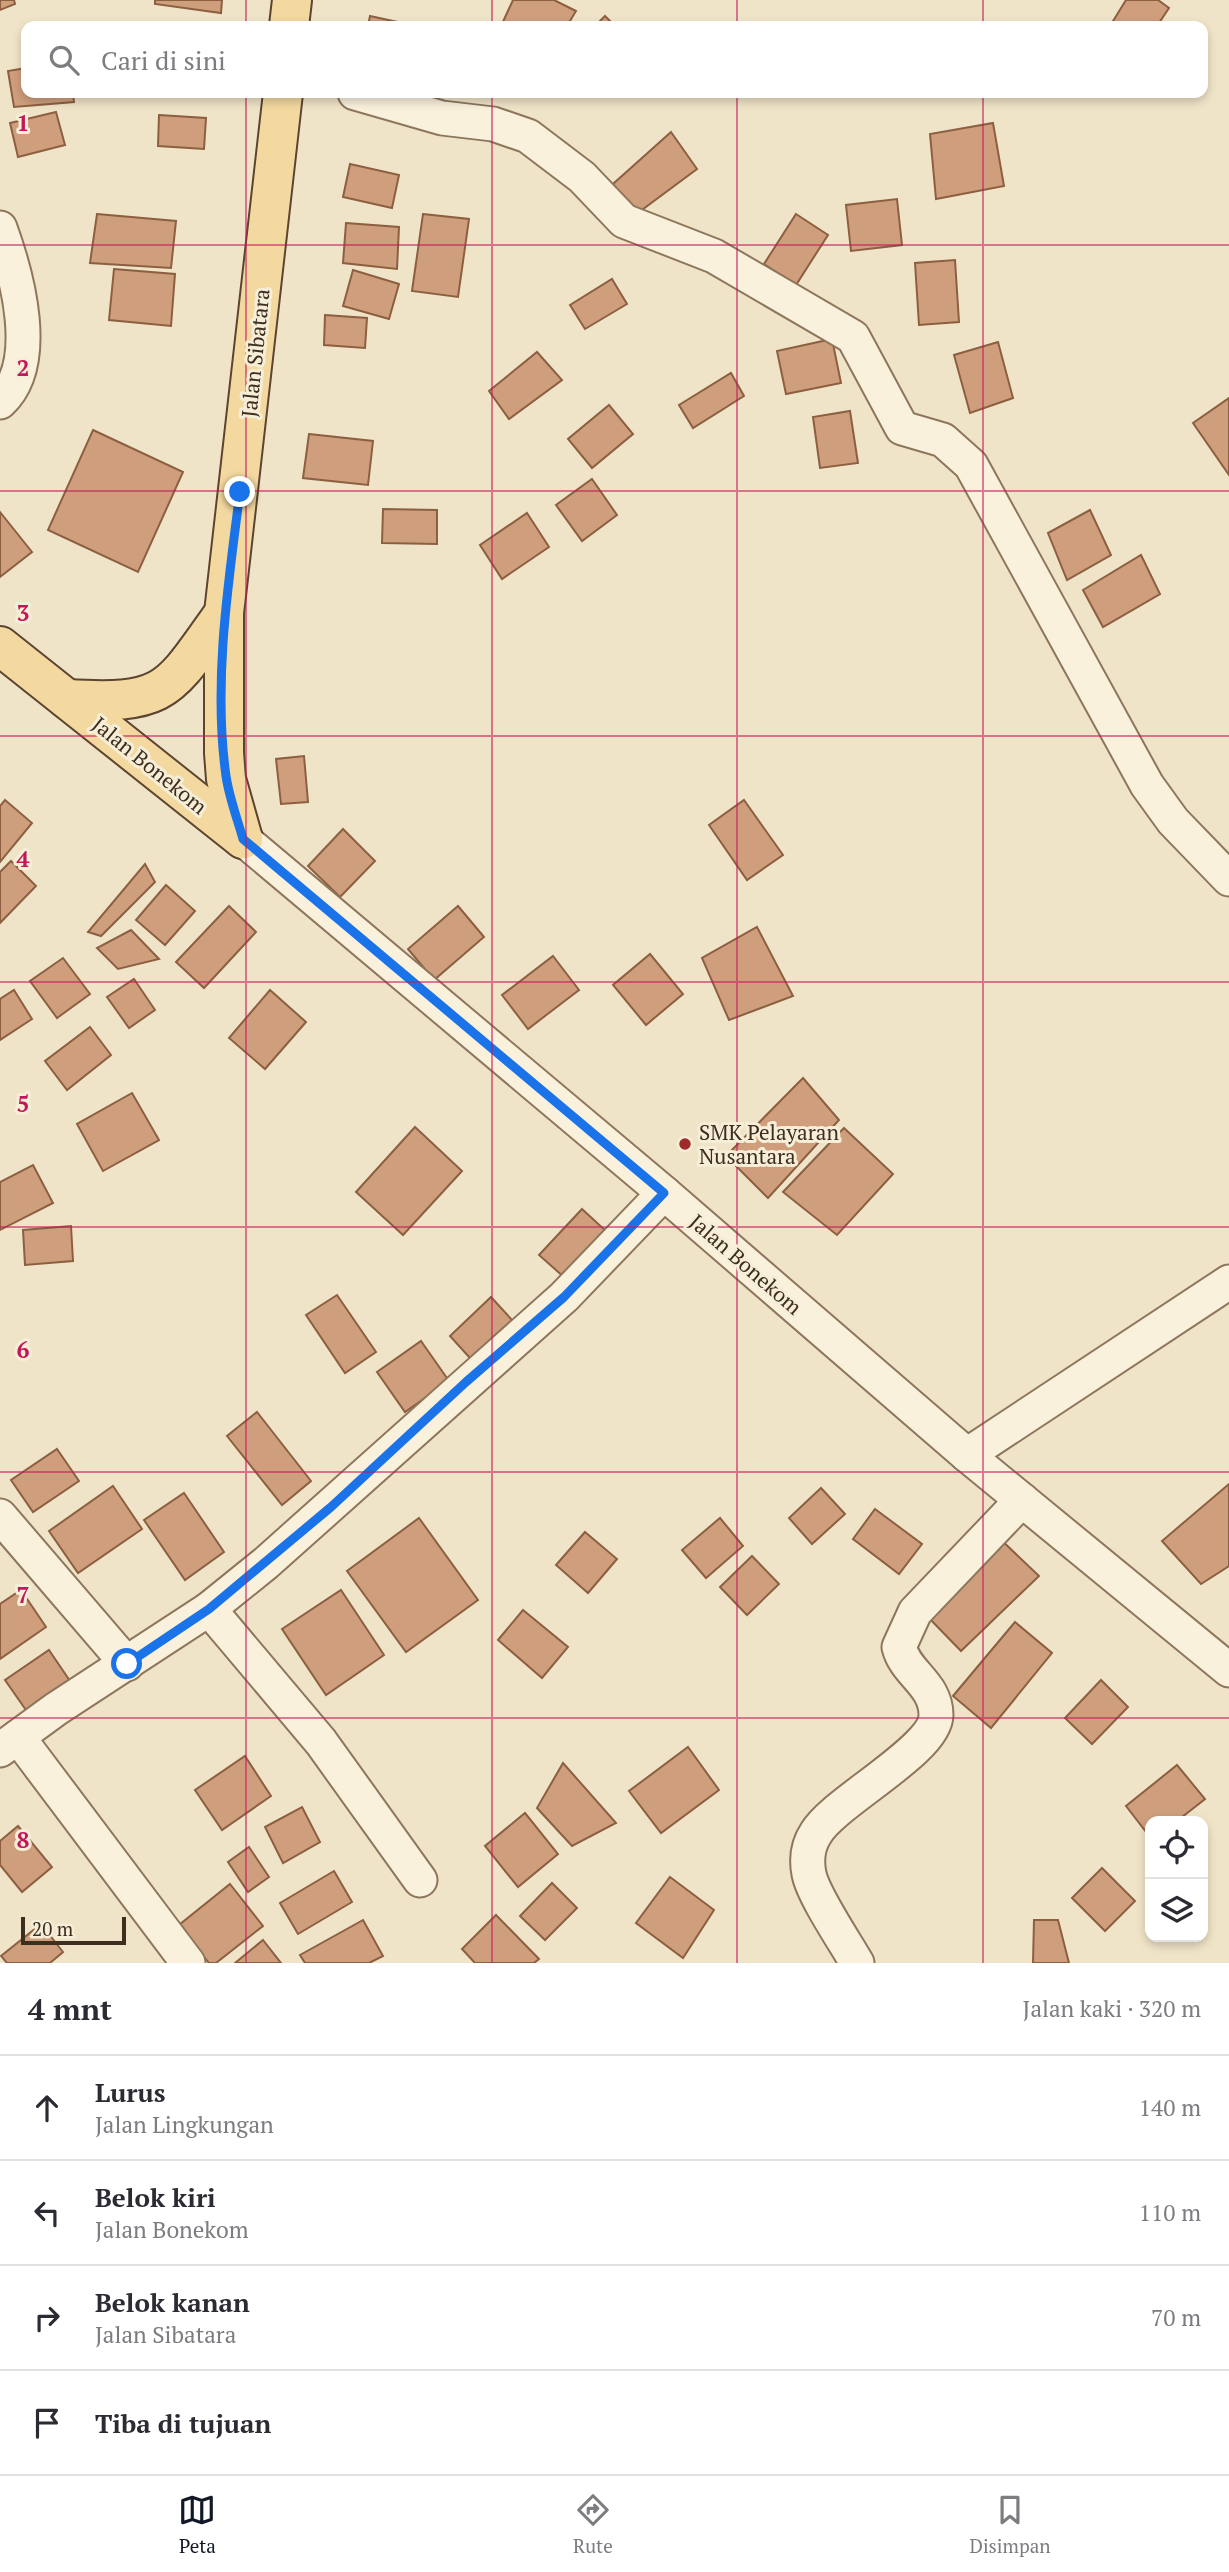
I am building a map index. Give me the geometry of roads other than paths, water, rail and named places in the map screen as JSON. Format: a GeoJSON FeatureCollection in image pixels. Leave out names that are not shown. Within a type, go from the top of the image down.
{"type":"FeatureCollection","features":[{"type":"Feature","properties":{"kind":"main road"},"geometry":{"type":"LineString","coordinates":[[290,21],[292,0]]}},
{"type":"Feature","properties":{"kind":"main road","name":"Jalan Sibatara"},"geometry":{"type":"LineString","coordinates":[[243,839],[226,779],[224,613],[282,98]]}},
{"type":"Feature","properties":{"kind":"main road","name":"Jalan Sibatara"},"geometry":{"type":"LineString","coordinates":[[67,699],[131,701],[160,692],[184,670],[224,613]]}},
{"type":"Feature","properties":{"kind":"main road","name":"Jalan Bonekom"},"geometry":{"type":"LineString","coordinates":[[0,646],[243,839]]}},
{"type":"Feature","properties":{"kind":"street"},"geometry":{"type":"LineString","coordinates":[[372,98],[442,118],[493,124],[528,136],[582,177],[624,221],[714,256],[853,337],[902,428],[943,440],[971,465],[1147,786],[1173,821],[1229,879]]}},
{"type":"Feature","properties":{"kind":"street"},"geometry":{"type":"LineString","coordinates":[[0,228],[18,284],[23,334],[22,369],[0,402]]}},
{"type":"Feature","properties":{"kind":"street","name":"Jalan Bonekom"},"geometry":{"type":"LineString","coordinates":[[243,839],[664,1193],[967,1455],[1229,1670]]}},
{"type":"Feature","properties":{"kind":"street"},"geometry":{"type":"LineString","coordinates":[[188,1963],[9,1744],[55,1709],[209,1609],[331,1507],[466,1382],[564,1297],[664,1193]]}},
{"type":"Feature","properties":{"kind":"street"},"geometry":{"type":"LineString","coordinates":[[967,1455],[1229,1282]]}},
{"type":"Feature","properties":{"kind":"street"},"geometry":{"type":"LineString","coordinates":[[857,1963],[809,1876],[807,1853],[816,1831],[923,1741],[936,1719],[935,1699],[902,1658],[899,1647],[915,1612],[1022,1500]]}},
{"type":"Feature","properties":{"kind":"street"},"geometry":{"type":"LineString","coordinates":[[0,1516],[127,1664]]}},
{"type":"Feature","properties":{"kind":"street"},"geometry":{"type":"LineString","coordinates":[[209,1609],[321,1742],[420,1880]]}},
{"type":"Feature","properties":{"kind":"place","name":"SMK Pelayaran Nusantara"},"geometry":{"type":"Point","coordinates":[685,1144]}}]}
